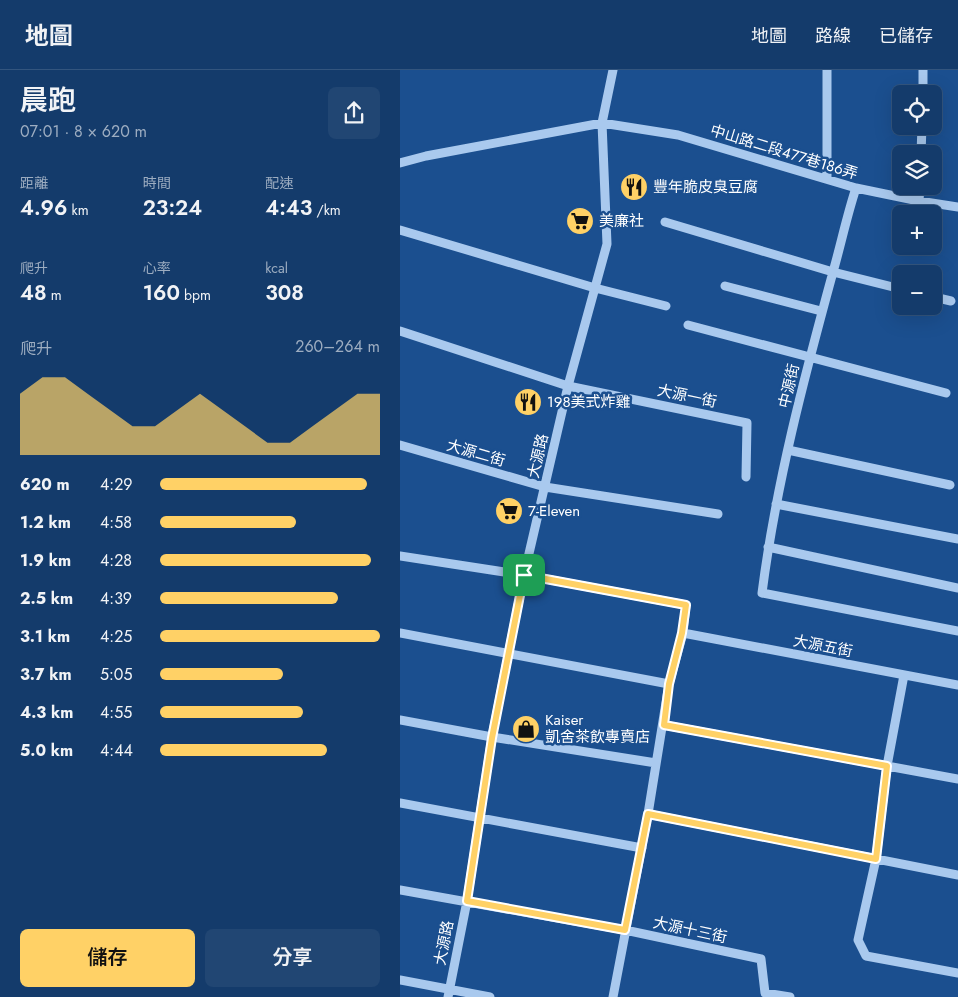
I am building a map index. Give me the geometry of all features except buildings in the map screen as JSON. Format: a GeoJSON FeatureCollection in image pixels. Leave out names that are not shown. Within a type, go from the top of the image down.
{"type":"FeatureCollection","features":[{"type":"Feature","properties":{"kind":"street","name":"大源路"},"geometry":{"type":"LineString","coordinates":[[448,993],[467,901],[492,738],[524,575],[568,386],[607,244],[602,123],[613,70]]}},
{"type":"Feature","properties":{"kind":"street"},"geometry":{"type":"LineString","coordinates":[[827,70],[827,179]]}},
{"type":"Feature","properties":{"kind":"street"},"geometry":{"type":"LineString","coordinates":[[923,85],[924,70]]}},
{"type":"Feature","properties":{"kind":"street","name":"中山路二段477巷186弄"},"geometry":{"type":"LineString","coordinates":[[400,163],[426,156],[602,123],[678,134],[856,188],[919,201],[958,206]]}},
{"type":"Feature","properties":{"kind":"street","name":"中源街"},"geometry":{"type":"LineString","coordinates":[[856,188],[821,311],[788,450],[768,547],[762,594],[958,631]]}},
{"type":"Feature","properties":{"kind":"street"},"geometry":{"type":"LineString","coordinates":[[919,195],[919,201]]}},
{"type":"Feature","properties":{"kind":"street"},"geometry":{"type":"LineString","coordinates":[[665,222],[833,272],[892,287]]}},
{"type":"Feature","properties":{"kind":"street"},"geometry":{"type":"LineString","coordinates":[[400,230],[595,288],[666,306]]}},
{"type":"Feature","properties":{"kind":"street"},"geometry":{"type":"LineString","coordinates":[[725,286],[821,311]]}},
{"type":"Feature","properties":{"kind":"street"},"geometry":{"type":"LineString","coordinates":[[942,299],[951,301]]}},
{"type":"Feature","properties":{"kind":"street"},"geometry":{"type":"LineString","coordinates":[[688,325],[946,393]]}},
{"type":"Feature","properties":{"kind":"street"},"geometry":{"type":"LineString","coordinates":[[400,331],[568,386]]}},
{"type":"Feature","properties":{"kind":"street","name":"大源一街"},"geometry":{"type":"LineString","coordinates":[[568,386],[747,423],[746,477]]}},
{"type":"Feature","properties":{"kind":"street","name":"大源二街"},"geometry":{"type":"LineString","coordinates":[[400,445],[545,487],[718,514]]}},
{"type":"Feature","properties":{"kind":"street"},"geometry":{"type":"LineString","coordinates":[[788,450],[950,484]]}},
{"type":"Feature","properties":{"kind":"street"},"geometry":{"type":"LineString","coordinates":[[776,504],[958,539]]}},
{"type":"Feature","properties":{"kind":"street"},"geometry":{"type":"LineString","coordinates":[[768,547],[958,588]]}},
{"type":"Feature","properties":{"kind":"street"},"geometry":{"type":"LineString","coordinates":[[400,556],[524,575],[686,605],[682,633],[669,684],[664,725],[642,848],[613,997]]}},
{"type":"Feature","properties":{"kind":"street"},"geometry":{"type":"LineString","coordinates":[[400,633],[669,684]]}},
{"type":"Feature","properties":{"kind":"street","name":"大源五街"},"geometry":{"type":"LineString","coordinates":[[682,633],[958,685]]}},
{"type":"Feature","properties":{"kind":"street"},"geometry":{"type":"LineString","coordinates":[[904,675],[887,766],[876,859],[858,940],[866,956],[958,973]]}},
{"type":"Feature","properties":{"kind":"street"},"geometry":{"type":"LineString","coordinates":[[400,720],[492,738],[656,763]]}},
{"type":"Feature","properties":{"kind":"street"},"geometry":{"type":"LineString","coordinates":[[664,725],[958,779]]}},
{"type":"Feature","properties":{"kind":"street"},"geometry":{"type":"LineString","coordinates":[[400,803],[642,848]]}},
{"type":"Feature","properties":{"kind":"street"},"geometry":{"type":"LineString","coordinates":[[648,814],[958,875]]}},
{"type":"Feature","properties":{"kind":"street","name":"大源十三街"},"geometry":{"type":"LineString","coordinates":[[400,890],[625,930],[761,958],[765,993],[790,997]]}},
{"type":"Feature","properties":{"kind":"street"},"geometry":{"type":"LineString","coordinates":[[400,980],[448,993],[490,997]]}},
{"type":"Feature","properties":{"kind":"place","name":"豐年脆皮臭豆腐"},"geometry":{"type":"Point","coordinates":[634,187]}},
{"type":"Feature","properties":{"kind":"place","name":"美廉社"},"geometry":{"type":"Point","coordinates":[580,221]}},
{"type":"Feature","properties":{"kind":"place","name":"198美式炸雞"},"geometry":{"type":"Point","coordinates":[528,402]}},
{"type":"Feature","properties":{"kind":"place","name":"7-Eleven"},"geometry":{"type":"Point","coordinates":[509,511]}},
{"type":"Feature","properties":{"kind":"place","name":"Kaiser 凱舍茶飲專賣店"},"geometry":{"type":"Point","coordinates":[526,729]}},
{"type":"Feature","properties":{"kind":"route"},"geometry":{"type":"LineString","coordinates":[[524,575],[686,605],[682,633],[669,684],[664,725],[887,766],[876,859],[648,814],[625,930],[467,901],[492,738],[524,575]]}}]}
